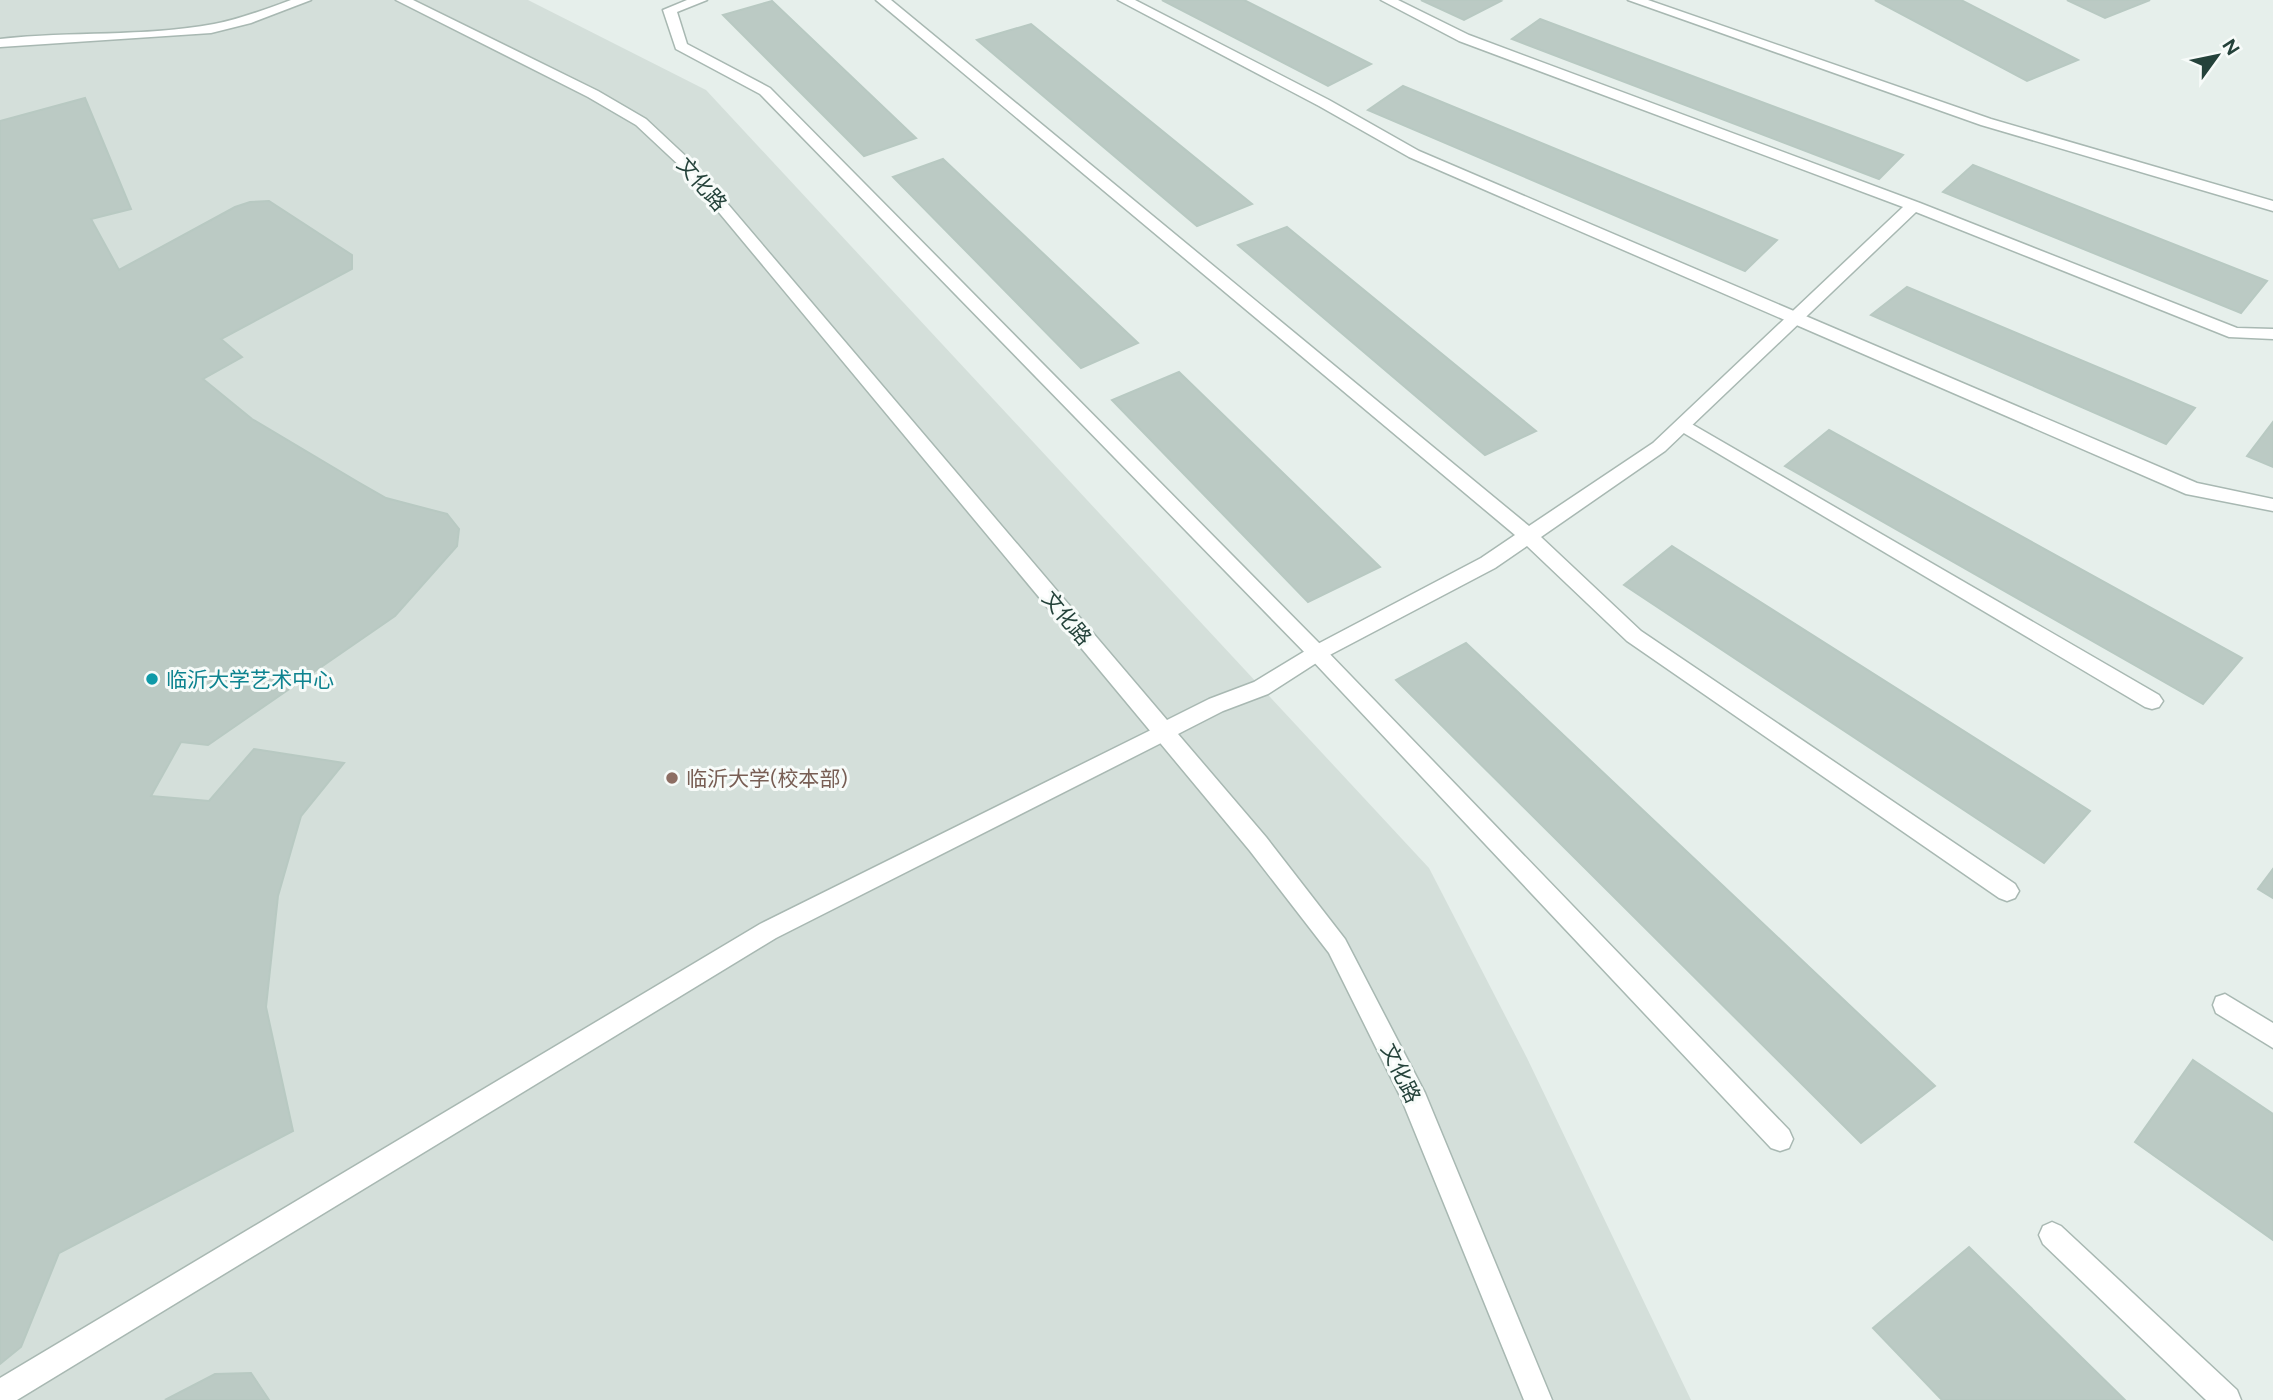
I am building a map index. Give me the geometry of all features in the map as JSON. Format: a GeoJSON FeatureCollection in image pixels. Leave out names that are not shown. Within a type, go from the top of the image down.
{"type":"FeatureCollection","features":[{"type":"Feature","properties":{"kind":"street"},"geometry":{"type":"LineString","coordinates":[[0,43],[31,38],[166,35],[214,29],[304,0]]}},
{"type":"Feature","properties":{"kind":"street","name":"文化路"},"geometry":{"type":"LineString","coordinates":[[403,0],[593,94],[641,121],[687,165],[1258,844],[1337,946],[1412,1093],[1538,1400]]}},
{"type":"Feature","properties":{"kind":"street"},"geometry":{"type":"LineString","coordinates":[[700,0],[670,10],[681,46],[765,91],[1317,653],[1780,1139]]}},
{"type":"Feature","properties":{"kind":"street"},"geometry":{"type":"LineString","coordinates":[[883,0],[1528,536],[1633,636],[2007,891]]}},
{"type":"Feature","properties":{"kind":"street"},"geometry":{"type":"LineString","coordinates":[[1125,0],[1324,103],[1414,154],[2193,489],[2273,505]]}},
{"type":"Feature","properties":{"kind":"street"},"geometry":{"type":"LineString","coordinates":[[1388,0],[1464,38],[1914,206],[2235,334],[2273,334]]}},
{"type":"Feature","properties":{"kind":"street"},"geometry":{"type":"LineString","coordinates":[[1635,0],[1986,122],[2273,206]]}},
{"type":"Feature","properties":{"kind":"street"},"geometry":{"type":"LineString","coordinates":[[0,1394],[768,932],[1216,705],[1261,688],[1317,653],[1489,563],[1659,447],[1914,206]]}},
{"type":"Feature","properties":{"kind":"street"},"geometry":{"type":"LineString","coordinates":[[1682,425],[2152,701]]}},
{"type":"Feature","properties":{"kind":"street"},"geometry":{"type":"LineString","coordinates":[[2225,1005],[2273,1037]]}},
{"type":"Feature","properties":{"kind":"street"},"geometry":{"type":"LineString","coordinates":[[2052,1235],[2227,1400]]}},
{"type":"Feature","properties":{"kind":"shaded area","name":"临沂大学(校本部)"},"geometry":{"type":"Polygon","coordinates":[[[0,0],[528,0],[706,90],[1429,868],[1527,1058],[1691,1400],[0,1400],[0,0]]]}},
{"type":"Feature","properties":{"kind":"building"},"geometry":{"type":"Polygon","coordinates":[[[1162,0],[1244,0],[1371,64],[1328,86],[1162,0]]]}},
{"type":"Feature","properties":{"kind":"building"},"geometry":{"type":"Polygon","coordinates":[[[1421,0],[1498,0],[1501,1],[1464,20],[1421,0]]]}},
{"type":"Feature","properties":{"kind":"building"},"geometry":{"type":"Polygon","coordinates":[[[1875,0],[1961,0],[2078,60],[2027,81],[1875,0]]]}},
{"type":"Feature","properties":{"kind":"building"},"geometry":{"type":"Polygon","coordinates":[[[2067,0],[2150,0],[2105,18],[2067,0]]]}},
{"type":"Feature","properties":{"kind":"building"},"geometry":{"type":"Polygon","coordinates":[[[772,1],[916,138],[864,156],[723,15],[772,1]]]}},
{"type":"Feature","properties":{"kind":"building"},"geometry":{"type":"Polygon","coordinates":[[[1540,19],[1903,155],[1879,179],[1512,39],[1540,19]]]}},
{"type":"Feature","properties":{"kind":"building"},"geometry":{"type":"Polygon","coordinates":[[[1031,24],[1252,204],[1197,226],[977,40],[1031,24]]]}},
{"type":"Feature","properties":{"kind":"building"},"geometry":{"type":"Polygon","coordinates":[[[1403,86],[1777,240],[1745,271],[1368,110],[1403,86]]]}},
{"type":"Feature","properties":{"kind":"building","name":"临沂大学艺术中心"},"geometry":{"type":"Polygon","coordinates":[[[85,98],[131,209],[91,219],[119,270],[235,207],[250,202],[269,201],[352,255],[352,269],[221,339],[242,357],[203,379],[252,419],[358,482],[386,498],[447,514],[459,529],[457,546],[395,616],[208,745],[181,742],[151,796],[209,801],[254,749],[344,763],[301,816],[278,896],[266,1007],[293,1131],[59,1253],[21,1347],[0,1364],[0,121],[85,98]]]}},
{"type":"Feature","properties":{"kind":"building"},"geometry":{"type":"Polygon","coordinates":[[[943,159],[1138,343],[1081,368],[893,177],[943,159]]]}},
{"type":"Feature","properties":{"kind":"building"},"geometry":{"type":"Polygon","coordinates":[[[1973,165],[2267,281],[2241,313],[1943,192],[1973,165]]]}},
{"type":"Feature","properties":{"kind":"building"},"geometry":{"type":"Polygon","coordinates":[[[1287,227],[1536,431],[1485,455],[1238,245],[1287,227]]]}},
{"type":"Feature","properties":{"kind":"building"},"geometry":{"type":"Polygon","coordinates":[[[1907,287],[2195,408],[2166,444],[1871,315],[1907,287]]]}},
{"type":"Feature","properties":{"kind":"building"},"geometry":{"type":"Polygon","coordinates":[[[1179,372],[1380,567],[1308,602],[1112,400],[1179,372]]]}},
{"type":"Feature","properties":{"kind":"building"},"geometry":{"type":"Polygon","coordinates":[[[2273,422],[2273,467],[2247,456],[2273,422]]]}},
{"type":"Feature","properties":{"kind":"building"},"geometry":{"type":"Polygon","coordinates":[[[1829,430],[2242,658],[2203,704],[1785,466],[1829,430]]]}},
{"type":"Feature","properties":{"kind":"building"},"geometry":{"type":"Polygon","coordinates":[[[1672,546],[2090,811],[2044,863],[1624,585],[1672,546]]]}},
{"type":"Feature","properties":{"kind":"building"},"geometry":{"type":"Polygon","coordinates":[[[1466,643],[1935,1086],[1861,1143],[1396,680],[1466,643]]]}},
{"type":"Feature","properties":{"kind":"building"},"geometry":{"type":"Polygon","coordinates":[[[2273,869],[2273,898],[2258,889],[2273,869]]]}},
{"type":"Feature","properties":{"kind":"building"},"geometry":{"type":"Polygon","coordinates":[[[2193,1060],[2273,1114],[2273,1240],[2135,1142],[2193,1060]]]}},
{"type":"Feature","properties":{"kind":"building"},"geometry":{"type":"Polygon","coordinates":[[[1969,1247],[2125,1400],[1942,1400],[1873,1328],[1969,1247]]]}},
{"type":"Feature","properties":{"kind":"building"},"geometry":{"type":"Polygon","coordinates":[[[251,1373],[269,1400],[165,1400],[215,1374],[251,1373]]]}},
{"type":"Feature","properties":{"kind":"place","name":"临沂大学艺术中心"},"geometry":{"type":"Point","coordinates":[152,679]}},
{"type":"Feature","properties":{"kind":"place","name":"临沂大学(校本部)"},"geometry":{"type":"Point","coordinates":[672,778]}}]}
